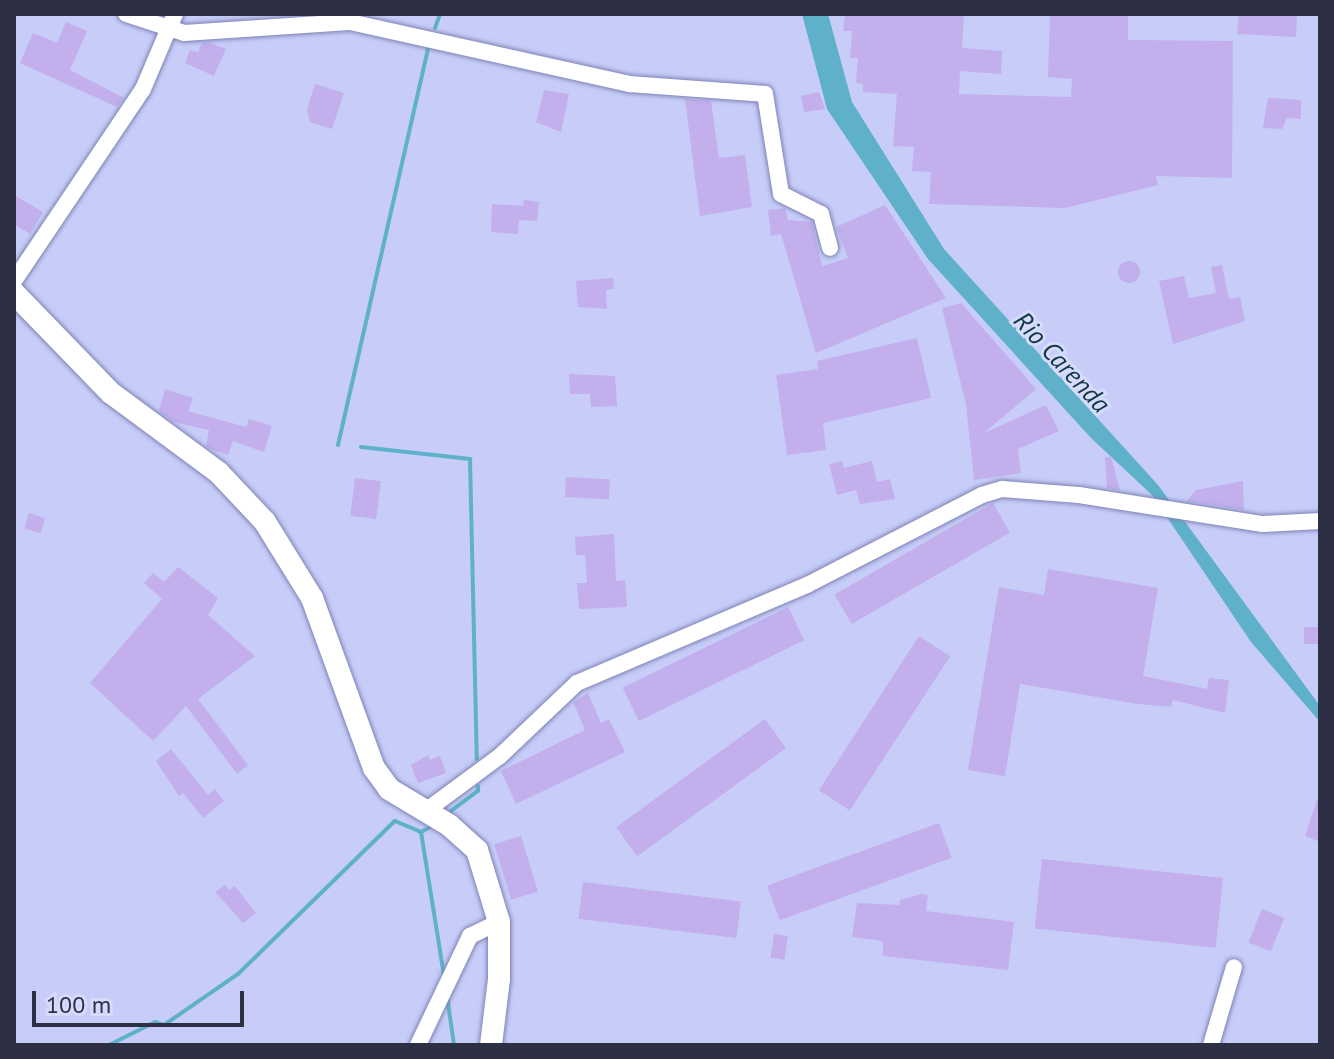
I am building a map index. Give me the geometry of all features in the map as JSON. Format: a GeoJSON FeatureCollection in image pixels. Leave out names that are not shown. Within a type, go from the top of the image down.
{"type":"FeatureCollection","features":[{"type":"Feature","properties":{"kind":"main road"},"geometry":{"type":"LineString","coordinates":[[14,293],[111,393],[219,473],[265,522],[312,598],[374,768],[389,789],[427,810],[477,850],[499,922],[499,979],[491,1045]]}},
{"type":"Feature","properties":{"kind":"street"},"geometry":{"type":"LineString","coordinates":[[126,14],[172,22],[350,22],[630,84],[765,94],[781,194],[821,214],[830,248]]}},
{"type":"Feature","properties":{"kind":"street"},"geometry":{"type":"LineString","coordinates":[[14,281],[143,89],[172,22]]}},
{"type":"Feature","properties":{"kind":"street"},"geometry":{"type":"LineString","coordinates":[[427,810],[500,756],[577,683],[807,585],[982,495],[1002,489],[1079,495],[1263,524],[1320,521]]}},
{"type":"Feature","properties":{"kind":"street"},"geometry":{"type":"LineString","coordinates":[[418,1045],[470,936],[499,922]]}},
{"type":"Feature","properties":{"kind":"street"},"geometry":{"type":"LineString","coordinates":[[1211,1045],[1234,967]]}},
{"type":"Feature","properties":{"kind":"water"},"geometry":{"type":"Polygon","coordinates":[[[802,14],[828,14],[852,102],[944,249],[1158,485],[1320,706],[1320,722],[1251,642],[1152,495],[1091,438],[928,259],[827,109],[802,14]]]}},
{"type":"Feature","properties":{"kind":"building"},"geometry":{"type":"Polygon","coordinates":[[[845,14],[964,14],[962,48],[1002,51],[1001,74],[960,71],[959,94],[1071,97],[1072,79],[1048,77],[1050,14],[1128,14],[1128,40],[1233,41],[1232,178],[1156,176],[1158,185],[1065,208],[929,204],[931,172],[912,171],[914,147],[893,146],[897,94],[863,92],[863,84],[856,83],[858,58],[850,58],[852,31],[843,31],[845,14]]]}},
{"type":"Feature","properties":{"kind":"building"},"geometry":{"type":"Polygon","coordinates":[[[1239,14],[1297,14],[1296,37],[1237,34],[1239,14]]]}},
{"type":"Feature","properties":{"kind":"building"},"geometry":{"type":"Polygon","coordinates":[[[66,22],[87,31],[70,70],[124,98],[117,107],[20,63],[33,33],[57,43],[66,22]]]}},
{"type":"Feature","properties":{"kind":"building"},"geometry":{"type":"Polygon","coordinates":[[[208,42],[226,49],[214,76],[185,63],[190,50],[198,52],[202,43],[208,42]]]}},
{"type":"Feature","properties":{"kind":"building"},"geometry":{"type":"Polygon","coordinates":[[[315,84],[344,93],[332,129],[310,122],[307,109],[315,84]]]}},
{"type":"Feature","properties":{"kind":"building"},"geometry":{"type":"Polygon","coordinates":[[[544,90],[569,94],[561,132],[536,122],[544,90]]]}},
{"type":"Feature","properties":{"kind":"building"},"geometry":{"type":"Polygon","coordinates":[[[819,92],[825,109],[804,112],[801,96],[819,92]]]}},
{"type":"Feature","properties":{"kind":"building"},"geometry":{"type":"Polygon","coordinates":[[[1268,98],[1301,100],[1301,119],[1287,118],[1282,129],[1263,128],[1268,98]]]}},
{"type":"Feature","properties":{"kind":"building"},"geometry":{"type":"Polygon","coordinates":[[[685,99],[711,101],[719,158],[745,155],[752,207],[700,216],[685,99]]]}},
{"type":"Feature","properties":{"kind":"building"},"geometry":{"type":"Polygon","coordinates":[[[14,195],[43,212],[30,234],[14,224],[14,195]]]}},
{"type":"Feature","properties":{"kind":"building"},"geometry":{"type":"Polygon","coordinates":[[[524,200],[539,202],[537,221],[519,220],[518,234],[491,232],[492,204],[523,206],[524,200]]]}},
{"type":"Feature","properties":{"kind":"building"},"geometry":{"type":"Polygon","coordinates":[[[885,205],[946,298],[816,353],[781,234],[771,236],[768,210],[785,208],[788,220],[812,222],[822,266],[848,258],[836,227],[885,205]]]}},
{"type":"Feature","properties":{"kind":"building"},"geometry":{"type":"Polygon","coordinates":[[[1129,261],[1137,264],[1140,272],[1137,280],[1129,283],[1121,280],[1118,272],[1121,264],[1129,261]]]}},
{"type":"Feature","properties":{"kind":"building"},"geometry":{"type":"Polygon","coordinates":[[[1222,265],[1229,299],[1240,297],[1245,321],[1173,344],[1159,281],[1184,276],[1189,298],[1216,293],[1211,267],[1222,265]]]}},
{"type":"Feature","properties":{"kind":"building"},"geometry":{"type":"Polygon","coordinates":[[[613,278],[614,289],[606,290],[607,309],[578,307],[576,281],[613,278]]]}},
{"type":"Feature","properties":{"kind":"building"},"geometry":{"type":"Polygon","coordinates":[[[961,303],[1036,389],[984,433],[1046,405],[1059,431],[1018,449],[1021,473],[974,480],[966,404],[942,308],[961,303]]]}},
{"type":"Feature","properties":{"kind":"building"},"geometry":{"type":"Polygon","coordinates":[[[917,338],[931,398],[823,423],[826,450],[787,455],[776,375],[818,369],[817,361],[917,338]]]}},
{"type":"Feature","properties":{"kind":"building"},"geometry":{"type":"Polygon","coordinates":[[[569,374],[615,376],[617,406],[591,407],[590,394],[570,394],[569,374]]]}},
{"type":"Feature","properties":{"kind":"building"},"geometry":{"type":"Polygon","coordinates":[[[165,389],[193,398],[188,411],[246,427],[249,419],[272,426],[264,452],[233,441],[228,455],[210,449],[206,446],[209,430],[173,422],[159,411],[165,389]]]}},
{"type":"Feature","properties":{"kind":"building"},"geometry":{"type":"Polygon","coordinates":[[[1105,457],[1111,457],[1120,490],[1107,488],[1105,457]]]}},
{"type":"Feature","properties":{"kind":"building"},"geometry":{"type":"Polygon","coordinates":[[[842,461],[844,468],[872,461],[877,482],[890,479],[895,499],[860,504],[856,490],[837,495],[829,464],[842,461]]]}},
{"type":"Feature","properties":{"kind":"building"},"geometry":{"type":"Polygon","coordinates":[[[566,477],[610,479],[609,499],[565,497],[566,477]]]}},
{"type":"Feature","properties":{"kind":"building"},"geometry":{"type":"Polygon","coordinates":[[[355,478],[381,481],[376,519],[350,516],[355,478]]]}},
{"type":"Feature","properties":{"kind":"building"},"geometry":{"type":"Polygon","coordinates":[[[1243,481],[1244,510],[1187,501],[1196,490],[1243,481]]]}},
{"type":"Feature","properties":{"kind":"building"},"geometry":{"type":"Polygon","coordinates":[[[993,503],[1010,532],[852,624],[835,594],[993,503]]]}},
{"type":"Feature","properties":{"kind":"building"},"geometry":{"type":"Polygon","coordinates":[[[29,513],[45,518],[41,533],[24,528],[29,513]]]}},
{"type":"Feature","properties":{"kind":"building"},"geometry":{"type":"Polygon","coordinates":[[[614,534],[616,581],[625,580],[627,607],[579,609],[577,583],[587,583],[585,555],[576,555],[575,537],[614,534]]]}},
{"type":"Feature","properties":{"kind":"building"},"geometry":{"type":"Polygon","coordinates":[[[178,567],[218,598],[208,615],[255,656],[198,699],[248,765],[237,774],[186,706],[153,741],[90,683],[162,599],[144,583],[153,573],[164,582],[178,567]]]}},
{"type":"Feature","properties":{"kind":"building"},"geometry":{"type":"Polygon","coordinates":[[[1048,569],[1158,588],[1143,676],[1207,689],[1209,678],[1229,680],[1225,713],[1173,700],[1171,707],[1138,704],[1020,684],[1005,776],[968,770],[999,587],[1044,595],[1048,569]]]}},
{"type":"Feature","properties":{"kind":"building"},"geometry":{"type":"Polygon","coordinates":[[[788,607],[804,640],[639,721],[623,688],[788,607]]]}},
{"type":"Feature","properties":{"kind":"building"},"geometry":{"type":"Polygon","coordinates":[[[1304,627],[1320,627],[1320,644],[1304,644],[1304,627]]]}},
{"type":"Feature","properties":{"kind":"building"},"geometry":{"type":"Polygon","coordinates":[[[919,636],[950,656],[850,810],[819,790],[919,636]]]}},
{"type":"Feature","properties":{"kind":"building"},"geometry":{"type":"Polygon","coordinates":[[[588,693],[601,723],[609,719],[625,752],[516,804],[501,771],[585,730],[573,702],[588,693]]]}},
{"type":"Feature","properties":{"kind":"building"},"geometry":{"type":"Polygon","coordinates":[[[765,719],[786,748],[637,856],[616,827],[765,719]]]}},
{"type":"Feature","properties":{"kind":"building"},"geometry":{"type":"Polygon","coordinates":[[[171,749],[208,795],[215,789],[224,801],[203,818],[183,793],[179,796],[156,761],[171,749]]]}},
{"type":"Feature","properties":{"kind":"building"},"geometry":{"type":"Polygon","coordinates":[[[428,755],[430,760],[440,756],[446,773],[418,783],[411,765],[428,755]]]}},
{"type":"Feature","properties":{"kind":"building"},"geometry":{"type":"Polygon","coordinates":[[[1320,797],[1320,842],[1305,836],[1320,797]]]}},
{"type":"Feature","properties":{"kind":"building"},"geometry":{"type":"Polygon","coordinates":[[[939,823],[952,858],[780,920],[767,886],[939,823]]]}},
{"type":"Feature","properties":{"kind":"building"},"geometry":{"type":"Polygon","coordinates":[[[521,836],[538,891],[511,900],[494,844],[521,836]]]}},
{"type":"Feature","properties":{"kind":"building"},"geometry":{"type":"Polygon","coordinates":[[[1042,859],[1223,878],[1216,948],[1035,929],[1042,859]]]}},
{"type":"Feature","properties":{"kind":"building"},"geometry":{"type":"Polygon","coordinates":[[[583,882],[741,901],[736,938],[578,919],[583,882]]]}},
{"type":"Feature","properties":{"kind":"building"},"geometry":{"type":"Polygon","coordinates":[[[225,885],[229,890],[235,886],[256,913],[243,923],[215,892],[225,885]]]}},
{"type":"Feature","properties":{"kind":"building"},"geometry":{"type":"Polygon","coordinates":[[[928,895],[926,911],[1014,922],[1008,970],[883,956],[883,941],[852,937],[857,903],[899,905],[900,900],[928,895]]]}},
{"type":"Feature","properties":{"kind":"building"},"geometry":{"type":"Polygon","coordinates":[[[1262,909],[1284,918],[1271,951],[1249,942],[1262,909]]]}},
{"type":"Feature","properties":{"kind":"building"},"geometry":{"type":"Polygon","coordinates":[[[774,934],[788,936],[785,960],[771,958],[774,934]]]}},
{"type":"Feature","properties":{"kind":"waterway"},"geometry":{"type":"LineString","coordinates":[[435,28],[440,14]]}},
{"type":"Feature","properties":{"kind":"waterway"},"geometry":{"type":"LineString","coordinates":[[338,445],[428,49]]}},
{"type":"Feature","properties":{"kind":"waterway"},"geometry":{"type":"LineString","coordinates":[[361,447],[470,459],[477,759]]}},
{"type":"Feature","properties":{"kind":"waterway","name":"Rio Carenda"},"geometry":{"type":"LineString","coordinates":[[451,811],[478,791],[478,786]]}},
{"type":"Feature","properties":{"kind":"waterway"},"geometry":{"type":"LineString","coordinates":[[109,1045],[155,1022],[164,1025],[238,974],[395,821],[421,832]]}},
{"type":"Feature","properties":{"kind":"waterway","name":"Rio Carenda"},"geometry":{"type":"LineString","coordinates":[[421,832],[430,827]]}},
{"type":"Feature","properties":{"kind":"waterway"},"geometry":{"type":"LineString","coordinates":[[421,832],[444,976]]}},
{"type":"Feature","properties":{"kind":"waterway"},"geometry":{"type":"LineString","coordinates":[[447,996],[454,1045]]}}]}
